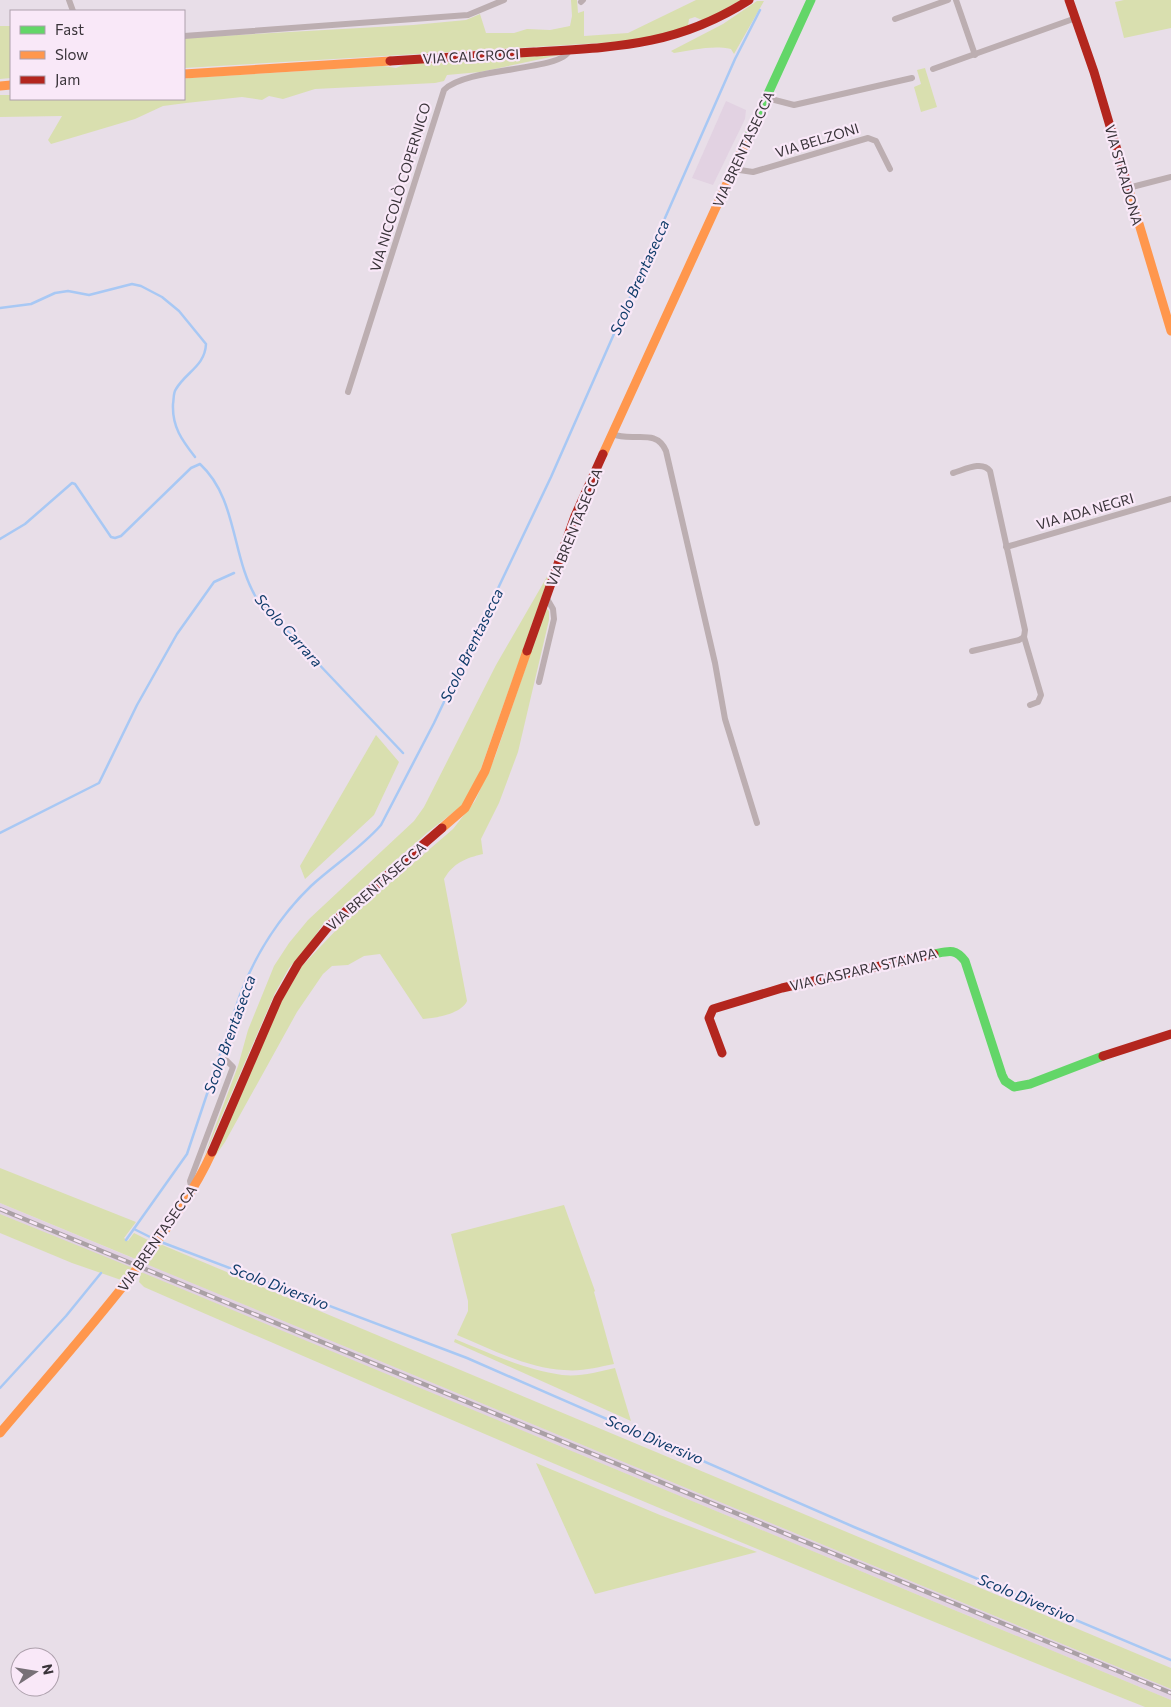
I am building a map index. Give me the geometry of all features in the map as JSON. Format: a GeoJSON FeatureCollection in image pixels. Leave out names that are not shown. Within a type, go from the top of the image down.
{"type":"FeatureCollection","features":[{"type":"Feature","properties":{"kind":"street"},"geometry":{"type":"LineString","coordinates":[[185,36],[468,15],[504,0]]}},
{"type":"Feature","properties":{"kind":"street","name":"VIA CALCROCI"},"geometry":{"type":"LineString","coordinates":[[185,74],[624,47],[668,38],[715,20],[749,0]]}},
{"type":"Feature","properties":{"kind":"street","name":"VIA BRENTASECCA"},"geometry":{"type":"LineString","coordinates":[[0,1433],[110,1305],[153,1248],[192,1191],[202,1174],[288,978],[298,964],[338,918],[465,808],[485,771],[575,516],[811,0]]}},
{"type":"Feature","properties":{"kind":"street"},"geometry":{"type":"LineString","coordinates":[[894,19],[948,0]]}},
{"type":"Feature","properties":{"kind":"street"},"geometry":{"type":"LineString","coordinates":[[956,0],[975,55]]}},
{"type":"Feature","properties":{"kind":"street","name":"VIA STRADONA"},"geometry":{"type":"LineString","coordinates":[[1069,0],[1171,331]]}},
{"type":"Feature","properties":{"kind":"street"},"geometry":{"type":"LineString","coordinates":[[933,69],[1076,18]]}},
{"type":"Feature","properties":{"kind":"street","name":"VIA NICCOLÒ COPERNICO"},"geometry":{"type":"LineString","coordinates":[[348,392],[444,90],[456,81],[544,63],[562,58],[569,51]]}},
{"type":"Feature","properties":{"kind":"street"},"geometry":{"type":"LineString","coordinates":[[767,98],[794,105],[912,78]]}},
{"type":"Feature","properties":{"kind":"street","name":"VIA BELZONI"},"geometry":{"type":"LineString","coordinates":[[733,169],[753,172],[868,138],[876,141],[890,169]]}},
{"type":"Feature","properties":{"kind":"street"},"geometry":{"type":"LineString","coordinates":[[1128,188],[1171,178]]}},
{"type":"Feature","properties":{"kind":"street"},"geometry":{"type":"LineString","coordinates":[[613,434],[627,439],[652,437],[659,439],[666,451],[715,663],[720,700],[757,824]]}},
{"type":"Feature","properties":{"kind":"street"},"geometry":{"type":"LineString","coordinates":[[953,473],[982,466],[987,467],[990,471],[1024,636],[1041,695],[1038,702],[1030,705]]}},
{"type":"Feature","properties":{"kind":"street","name":"VIA ADA NEGRI"},"geometry":{"type":"LineString","coordinates":[[1006,547],[1171,499]]}},
{"type":"Feature","properties":{"kind":"street"},"geometry":{"type":"LineString","coordinates":[[539,682],[554,619],[553,609],[546,597]]}},
{"type":"Feature","properties":{"kind":"street"},"geometry":{"type":"LineString","coordinates":[[972,651],[1019,640],[1024,636]]}},
{"type":"Feature","properties":{"kind":"street","name":"VIA GASPARA STAMPA"},"geometry":{"type":"LineString","coordinates":[[722,1053],[713,1030],[710,1012],[720,1006],[756,998],[782,988],[945,950],[958,952],[965,961],[1002,1076],[1014,1087],[1030,1084],[1111,1053],[1171,1034]]}},
{"type":"Feature","properties":{"kind":"street"},"geometry":{"type":"LineString","coordinates":[[192,1191],[190,1180],[233,1067],[226,1060]]}},
{"type":"Feature","properties":{"kind":"shaded area"},"geometry":{"type":"Polygon","coordinates":[[[726,101],[746,110],[745,119],[713,185],[692,178],[726,101]]]}},
{"type":"Feature","properties":{"kind":"shaded area"},"geometry":{"type":"Polygon","coordinates":[[[0,1203],[1171,1689],[1171,1700],[0,1214],[0,1203]]]}},
{"type":"Feature","properties":{"kind":"green space"},"geometry":{"type":"Polygon","coordinates":[[[571,0],[577,0],[578,13],[584,11],[584,36],[628,33],[696,0],[741,0],[704,21],[695,17],[689,19],[688,26],[675,32],[634,41],[185,68],[185,38],[413,25],[466,20],[480,14],[486,33],[514,33],[527,29],[550,30],[570,26],[572,16],[571,0]]]}},
{"type":"Feature","properties":{"kind":"green space"},"geometry":{"type":"Polygon","coordinates":[[[1124,0],[1171,0],[1171,28],[1124,38],[1115,2],[1124,0]]]}},
{"type":"Feature","properties":{"kind":"green space"},"geometry":{"type":"Polygon","coordinates":[[[757,1],[764,1],[734,54],[731,49],[717,48],[702,48],[674,53],[671,51],[723,24],[757,1]]]}},
{"type":"Feature","properties":{"kind":"green space"},"geometry":{"type":"Polygon","coordinates":[[[0,26],[10,26],[10,78],[0,79],[0,26]]]}},
{"type":"Feature","properties":{"kind":"green space"},"geometry":{"type":"Polygon","coordinates":[[[560,55],[480,72],[447,75],[444,81],[435,83],[315,89],[283,99],[269,96],[262,100],[242,97],[163,106],[135,119],[51,144],[48,140],[62,116],[0,117],[0,95],[10,95],[10,100],[185,100],[185,79],[190,78],[383,66],[396,68],[406,64],[560,55]]]}},
{"type":"Feature","properties":{"kind":"green space"},"geometry":{"type":"Polygon","coordinates":[[[925,68],[937,107],[921,112],[914,87],[921,84],[917,70],[925,68]]]}},
{"type":"Feature","properties":{"kind":"green space"},"geometry":{"type":"Polygon","coordinates":[[[552,568],[479,774],[464,804],[428,832],[323,924],[309,945],[289,968],[275,993],[203,1159],[238,1066],[248,1030],[274,966],[289,943],[308,920],[414,821],[424,807],[496,665],[552,568]]]}},
{"type":"Feature","properties":{"kind":"green space"},"geometry":{"type":"Polygon","coordinates":[[[546,608],[549,611],[549,620],[518,752],[499,803],[481,839],[483,854],[460,862],[444,879],[467,1001],[454,1012],[423,1019],[380,954],[364,956],[348,965],[332,966],[323,974],[297,1012],[225,1142],[211,1162],[280,1004],[302,966],[339,927],[453,829],[475,801],[495,757],[546,608]]]}},
{"type":"Feature","properties":{"kind":"green space"},"geometry":{"type":"Polygon","coordinates":[[[376,735],[399,762],[374,815],[305,879],[300,866],[376,735]]]}},
{"type":"Feature","properties":{"kind":"green space"},"geometry":{"type":"Polygon","coordinates":[[[0,1168],[136,1222],[124,1238],[128,1241],[134,1233],[152,1242],[138,1260],[0,1203],[0,1168]]]}},
{"type":"Feature","properties":{"kind":"green space"},"geometry":{"type":"Polygon","coordinates":[[[564,1205],[595,1291],[614,1364],[577,1370],[536,1366],[457,1335],[468,1311],[468,1301],[451,1234],[564,1205]]]}},
{"type":"Feature","properties":{"kind":"green space"},"geometry":{"type":"Polygon","coordinates":[[[0,1214],[133,1268],[124,1281],[72,1263],[0,1233],[0,1214]]]}},
{"type":"Feature","properties":{"kind":"green space"},"geometry":{"type":"Polygon","coordinates":[[[160,1244],[1171,1668],[1171,1689],[146,1264],[160,1244]]]}},
{"type":"Feature","properties":{"kind":"green space"},"geometry":{"type":"Polygon","coordinates":[[[141,1272],[1171,1700],[1171,1707],[1145,1707],[643,1501],[144,1287],[139,1282],[141,1272]]]}},
{"type":"Feature","properties":{"kind":"green space"},"geometry":{"type":"Polygon","coordinates":[[[455,1339],[507,1360],[548,1373],[562,1375],[589,1374],[615,1368],[631,1421],[454,1342],[455,1339]]]}},
{"type":"Feature","properties":{"kind":"green space"},"geometry":{"type":"Polygon","coordinates":[[[536,1463],[660,1515],[757,1552],[595,1594],[536,1463]]]}},
{"type":"Feature","properties":{"kind":"waterway","name":"Scolo Brentasecca"},"geometry":{"type":"LineString","coordinates":[[126,1240],[187,1154],[240,995],[261,951],[279,923],[311,886],[365,841],[381,825],[434,723],[551,477],[735,59],[760,10]]}},
{"type":"Feature","properties":{"kind":"waterway"},"geometry":{"type":"LineString","coordinates":[[0,308],[31,304],[55,293],[68,291],[89,295],[132,284],[141,286],[162,297],[179,311],[206,344],[205,352],[199,363],[175,391],[173,404],[176,426],[182,439],[195,457]]}},
{"type":"Feature","properties":{"kind":"waterway","name":"Scolo Carrara"},"geometry":{"type":"LineString","coordinates":[[0,539],[25,524],[72,483],[75,484],[111,537],[121,536],[191,468],[200,464],[212,478],[221,494],[228,511],[242,565],[257,599],[403,753]]}},
{"type":"Feature","properties":{"kind":"waterway"},"geometry":{"type":"LineString","coordinates":[[0,833],[99,783],[137,705],[177,634],[214,582],[234,573]]}},
{"type":"Feature","properties":{"kind":"waterway","name":"Scolo Diversivo"},"geometry":{"type":"LineString","coordinates":[[134,1229],[156,1240]]}},
{"type":"Feature","properties":{"kind":"waterway","name":"Scolo Diversivo"},"geometry":{"type":"LineString","coordinates":[[161,1242],[467,1358],[854,1527],[1171,1660]]}},
{"type":"Feature","properties":{"kind":"waterway","name":"Scolo Brentasecca"},"geometry":{"type":"LineString","coordinates":[[0,1388],[66,1316],[101,1273]]}},
{"type":"Feature","properties":{"kind":"railway"},"geometry":{"type":"LineString","coordinates":[[0,1209],[1171,1693]]}},
{"type":"Feature","properties":{"kind":"traffic: fast"},"geometry":{"type":"LineString","coordinates":[[745,144],[811,0]]}},
{"type":"Feature","properties":{"kind":"traffic: fast"},"geometry":{"type":"LineString","coordinates":[[934,954],[951,951],[958,954],[965,961],[1002,1075],[1005,1081],[1014,1087],[1030,1084],[1103,1056]]}},
{"type":"Feature","properties":{"kind":"traffic: slow"},"geometry":{"type":"LineString","coordinates":[[185,74],[390,61]]}},
{"type":"Feature","properties":{"kind":"traffic: slow"},"geometry":{"type":"LineString","coordinates":[[0,86],[10,85]]}},
{"type":"Feature","properties":{"kind":"traffic: slow"},"geometry":{"type":"LineString","coordinates":[[603,454],[745,144]]}},
{"type":"Feature","properties":{"kind":"traffic: slow"},"geometry":{"type":"LineString","coordinates":[[1128,187],[1171,331]]}},
{"type":"Feature","properties":{"kind":"traffic: slow"},"geometry":{"type":"LineString","coordinates":[[442,828],[465,808],[485,771],[527,651]]}},
{"type":"Feature","properties":{"kind":"traffic: slow"},"geometry":{"type":"LineString","coordinates":[[0,1433],[145,1258],[173,1220],[212,1152]]}},
{"type":"Feature","properties":{"kind":"traffic: jam"},"geometry":{"type":"LineString","coordinates":[[390,61],[592,48],[646,41],[697,27],[749,0]]}},
{"type":"Feature","properties":{"kind":"traffic: jam"},"geometry":{"type":"LineString","coordinates":[[1069,0],[1094,72],[1128,187]]}},
{"type":"Feature","properties":{"kind":"traffic: jam"},"geometry":{"type":"LineString","coordinates":[[527,651],[575,516],[603,454]]}},
{"type":"Feature","properties":{"kind":"traffic: jam"},"geometry":{"type":"LineString","coordinates":[[212,1152],[278,999],[298,964],[328,927],[442,828]]}},
{"type":"Feature","properties":{"kind":"traffic: jam"},"geometry":{"type":"LineString","coordinates":[[722,1053],[709,1018],[713,1009],[782,988],[934,954]]}},
{"type":"Feature","properties":{"kind":"traffic: jam"},"geometry":{"type":"LineString","coordinates":[[1103,1056],[1171,1034]]}}]}
